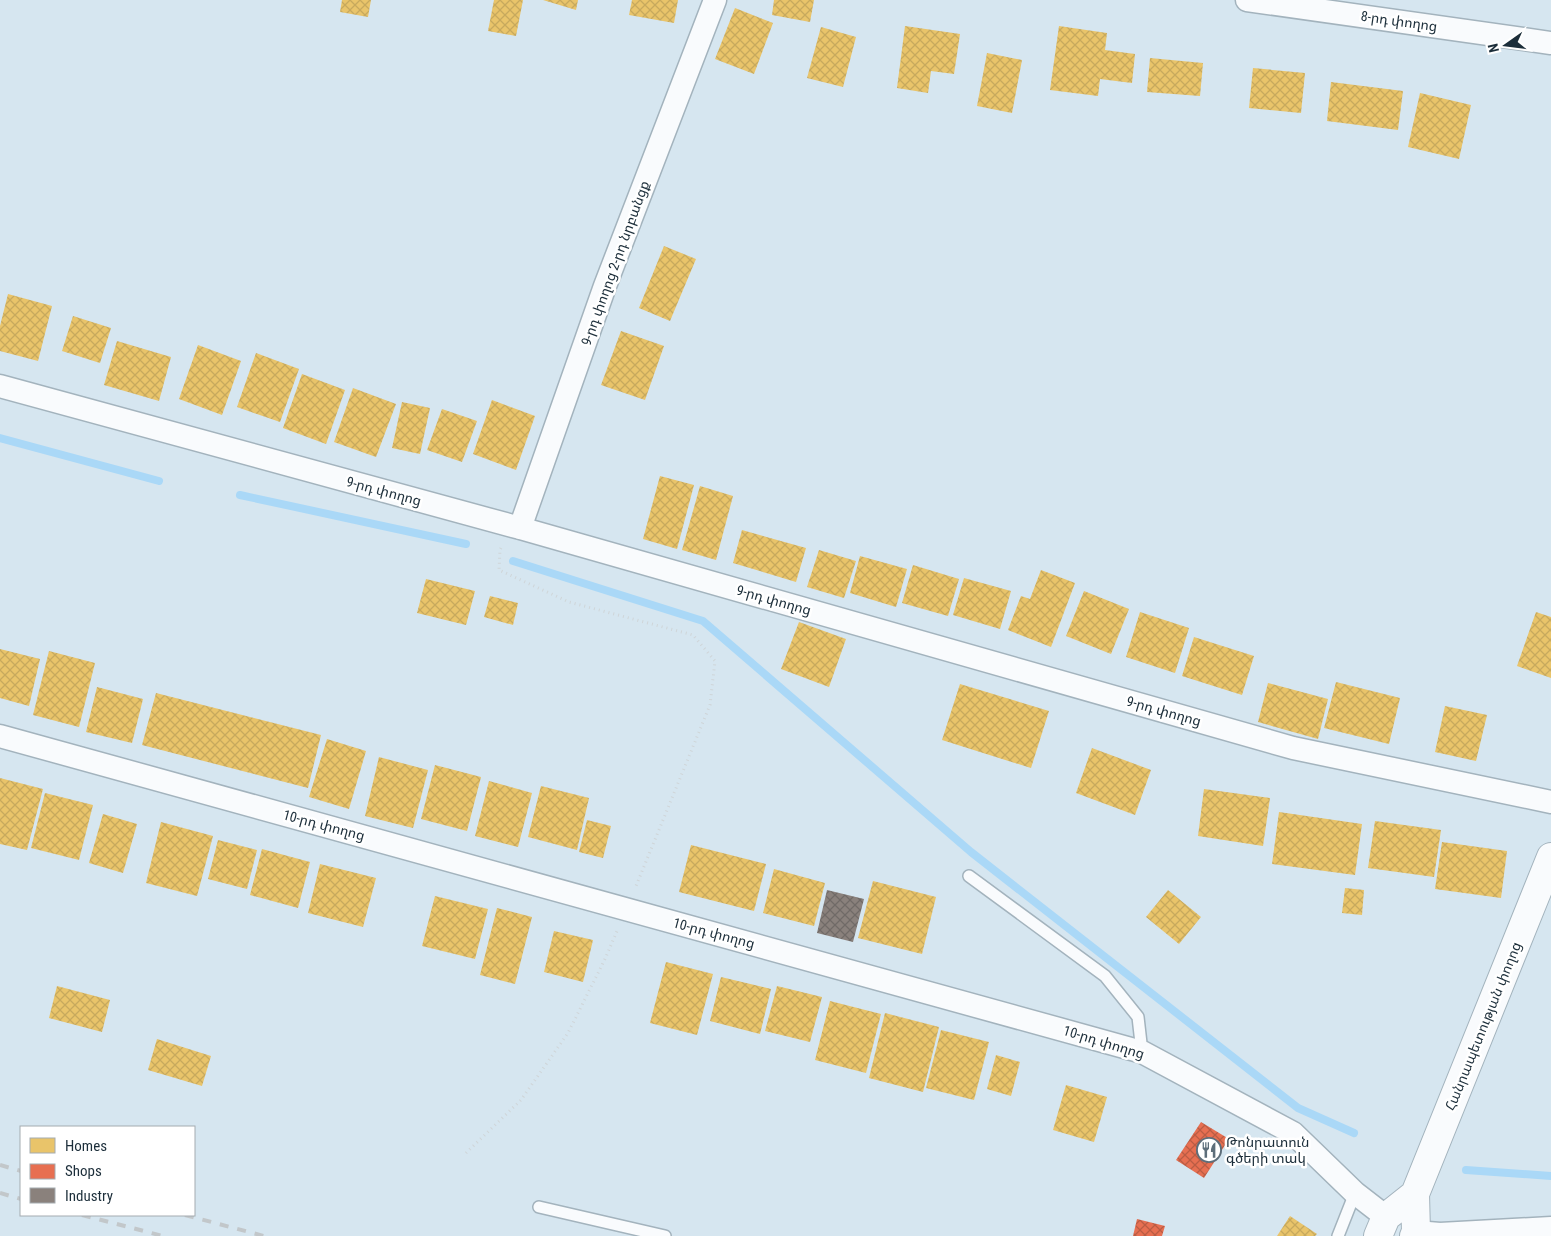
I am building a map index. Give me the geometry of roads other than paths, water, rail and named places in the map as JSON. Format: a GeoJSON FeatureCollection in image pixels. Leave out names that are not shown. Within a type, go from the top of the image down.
{"type":"FeatureCollection","features":[{"type":"Feature","properties":{"kind":"main road","name":"Հանրապետության փողոց"},"geometry":{"type":"LineString","coordinates":[[1415,1234],[1415,1194],[1551,857]]}},
{"type":"Feature","properties":{"kind":"main road","name":"Հանրապետության փողոց"},"geometry":{"type":"LineString","coordinates":[[1382,1227],[1415,1194]]}},
{"type":"Feature","properties":{"kind":"street","name":"9-րդ փողոց 2-րդ նրբանցք"},"geometry":{"type":"LineString","coordinates":[[520,528],[605,286],[715,0]]}},
{"type":"Feature","properties":{"kind":"street","name":"8-րդ փողոց"},"geometry":{"type":"LineString","coordinates":[[1246,0],[1551,43]]}},
{"type":"Feature","properties":{"kind":"street","name":"9-րդ փողոց"},"geometry":{"type":"LineString","coordinates":[[0,386],[520,528],[1293,748],[1551,802]]}},
{"type":"Feature","properties":{"kind":"street","name":"10-րդ փողոց"},"geometry":{"type":"LineString","coordinates":[[0,736],[1142,1052],[1293,1133],[1355,1193],[1382,1227]]}},
{"type":"Feature","properties":{"kind":"street"},"geometry":{"type":"LineString","coordinates":[[1415,1234],[1551,1228]]}},
{"type":"Feature","properties":{"kind":"lane"},"geometry":{"type":"LineString","coordinates":[[969,876],[1105,976],[1138,1017],[1142,1052]]}},
{"type":"Feature","properties":{"kind":"lane"},"geometry":{"type":"LineString","coordinates":[[1338,1236],[1355,1193]]}},
{"type":"Feature","properties":{"kind":"lane"},"geometry":{"type":"LineString","coordinates":[[539,1206],[665,1236]]}},
{"type":"Feature","properties":{"kind":"waterway"},"geometry":{"type":"LineString","coordinates":[[0,438],[159,481]]}},
{"type":"Feature","properties":{"kind":"waterway"},"geometry":{"type":"LineString","coordinates":[[240,495],[466,544]]}},
{"type":"Feature","properties":{"kind":"waterway"},"geometry":{"type":"LineString","coordinates":[[513,561],[703,621],[971,852],[1298,1108],[1354,1133]]}},
{"type":"Feature","properties":{"kind":"waterway"},"geometry":{"type":"LineString","coordinates":[[1466,1170],[1551,1176]]}},
{"type":"Feature","properties":{"kind":"railway"},"geometry":{"type":"LineString","coordinates":[[0,1165],[20,1171]]}},
{"type":"Feature","properties":{"kind":"railway"},"geometry":{"type":"LineString","coordinates":[[0,1193],[20,1199]]}},
{"type":"Feature","properties":{"kind":"railway"},"geometry":{"type":"LineString","coordinates":[[86,1216],[163,1236]]}},
{"type":"Feature","properties":{"kind":"railway"},"geometry":{"type":"LineString","coordinates":[[189,1216],[264,1236]]}},
{"type":"Feature","properties":{"kind":"place","name":"Թոնրատուն գծերի տակ"},"geometry":{"type":"Point","coordinates":[1209,1150]}}]}
